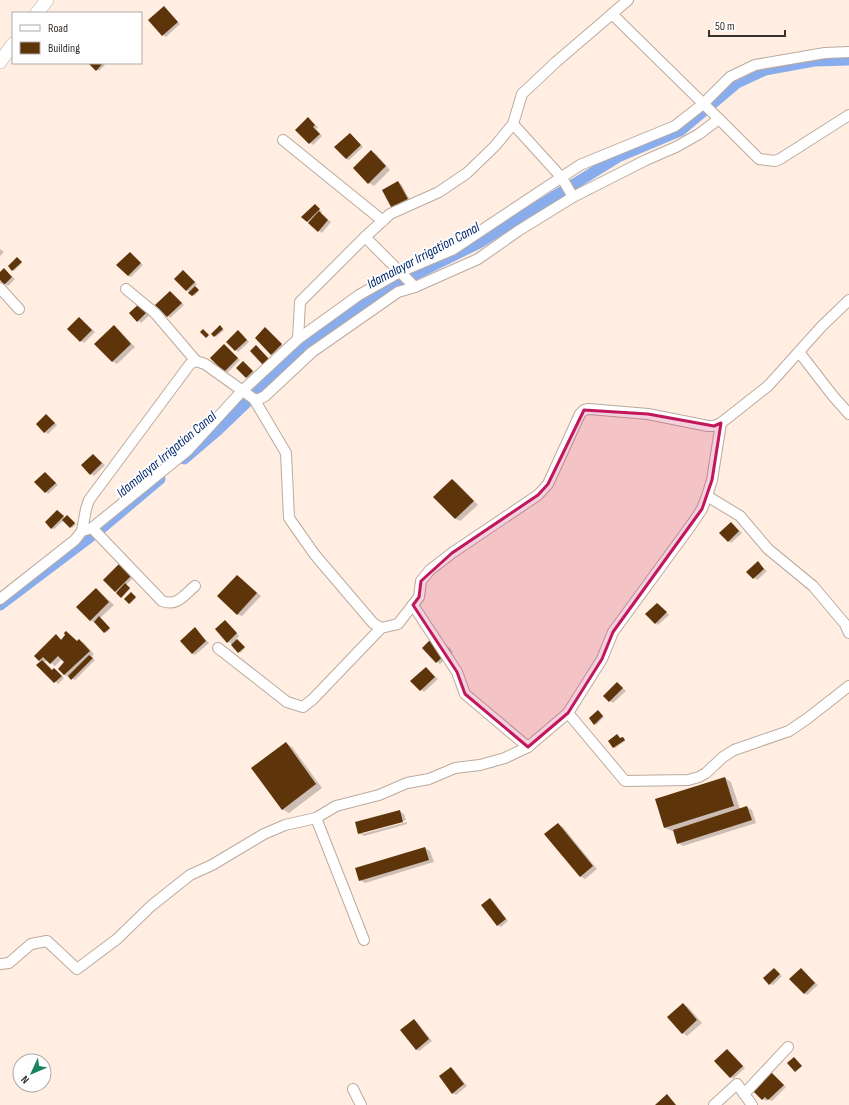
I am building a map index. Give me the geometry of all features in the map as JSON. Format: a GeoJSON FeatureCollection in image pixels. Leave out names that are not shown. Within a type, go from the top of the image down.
{"type":"FeatureCollection","features":[{"type":"Feature","properties":{"kind":"main road"},"geometry":{"type":"LineString","coordinates":[[38,12],[47,0]]}},
{"type":"Feature","properties":{"kind":"main road"},"geometry":{"type":"LineString","coordinates":[[0,62],[12,45]]}},
{"type":"Feature","properties":{"kind":"street"},"geometry":{"type":"LineString","coordinates":[[298,339],[300,302],[390,214],[439,192],[467,173],[495,146],[513,124],[522,94],[556,62],[628,0]]}},
{"type":"Feature","properties":{"kind":"street"},"geometry":{"type":"LineString","coordinates":[[612,14],[759,159],[775,161],[780,159],[849,115]]}},
{"type":"Feature","properties":{"kind":"street"},"geometry":{"type":"LineString","coordinates":[[82,531],[92,528],[187,451],[242,391],[298,339],[359,295],[400,272],[452,250],[580,165],[675,126],[702,104],[730,77],[755,65],[825,53],[849,52]]}},
{"type":"Feature","properties":{"kind":"street"},"geometry":{"type":"LineString","coordinates":[[254,399],[259,399],[265,396],[312,352],[367,312],[398,292],[415,287],[478,260],[518,231],[573,197],[699,134],[719,119]]}},
{"type":"Feature","properties":{"kind":"street"},"geometry":{"type":"LineString","coordinates":[[513,124],[562,178],[573,197]]}},
{"type":"Feature","properties":{"kind":"street"},"geometry":{"type":"LineString","coordinates":[[283,140],[383,221]]}},
{"type":"Feature","properties":{"kind":"street"},"geometry":{"type":"LineString","coordinates":[[365,238],[415,287]]}},
{"type":"Feature","properties":{"kind":"street"},"geometry":{"type":"LineString","coordinates":[[0,288],[19,309]]}},
{"type":"Feature","properties":{"kind":"street"},"geometry":{"type":"LineString","coordinates":[[126,289],[155,313],[196,361],[205,364],[254,399],[286,453],[289,518],[315,555],[373,623],[381,628]]}},
{"type":"Feature","properties":{"kind":"street"},"geometry":{"type":"LineString","coordinates":[[218,648],[287,702],[303,707],[313,699],[381,628],[398,624],[419,597],[421,581],[430,570],[452,553],[538,495],[548,484],[580,414],[584,410],[589,409],[648,414],[714,426],[721,423],[768,386],[822,326],[849,300]]}},
{"type":"Feature","properties":{"kind":"street"},"geometry":{"type":"LineString","coordinates":[[799,352],[849,414]]}},
{"type":"Feature","properties":{"kind":"street"},"geometry":{"type":"LineString","coordinates":[[0,599],[75,540],[82,531],[89,500],[190,364],[196,361]]}},
{"type":"Feature","properties":{"kind":"street"},"geometry":{"type":"LineString","coordinates":[[0,964],[9,963],[30,944],[46,941],[77,969],[116,939],[151,906],[190,875],[212,865],[264,834],[285,825],[316,818],[336,806],[379,795],[408,784],[429,779],[455,768],[480,765],[505,758],[528,747],[568,713],[602,659],[613,632],[702,509],[712,480],[721,423]]}},
{"type":"Feature","properties":{"kind":"street"},"geometry":{"type":"LineString","coordinates":[[707,496],[740,516],[768,549],[813,586],[845,624],[849,633]]}},
{"type":"Feature","properties":{"kind":"street"},"geometry":{"type":"LineString","coordinates":[[92,528],[162,601],[168,604],[177,602],[195,586]]}},
{"type":"Feature","properties":{"kind":"street"},"geometry":{"type":"LineString","coordinates":[[413,605],[457,672],[465,694],[528,747]]}},
{"type":"Feature","properties":{"kind":"street"},"geometry":{"type":"LineString","coordinates":[[568,713],[625,781],[688,780],[706,773],[723,757],[734,750],[789,731],[849,686]]}},
{"type":"Feature","properties":{"kind":"street"},"geometry":{"type":"LineString","coordinates":[[316,818],[364,940]]}},
{"type":"Feature","properties":{"kind":"street"},"geometry":{"type":"LineString","coordinates":[[744,1094],[788,1047]]}},
{"type":"Feature","properties":{"kind":"street"},"geometry":{"type":"LineString","coordinates":[[714,1105],[737,1084],[752,1105]]}},
{"type":"Feature","properties":{"kind":"street"},"geometry":{"type":"LineString","coordinates":[[353,1090],[361,1105]]}},
{"type":"Feature","properties":{"kind":"highlighted area"},"geometry":{"type":"Polygon","coordinates":[[[584,410],[648,414],[714,426],[721,423],[712,480],[702,509],[613,632],[602,659],[568,713],[528,747],[465,694],[457,672],[413,605],[419,597],[421,581],[452,553],[538,495],[548,484],[584,410]]]}},
{"type":"Feature","properties":{"kind":"building"},"geometry":{"type":"Polygon","coordinates":[[[164,6],[178,22],[162,36],[148,20],[164,6]]]}},
{"type":"Feature","properties":{"kind":"building"},"geometry":{"type":"Polygon","coordinates":[[[89,64],[102,64],[96,71],[89,64]]]}},
{"type":"Feature","properties":{"kind":"building"},"geometry":{"type":"Polygon","coordinates":[[[308,117],[315,125],[313,127],[320,134],[309,144],[295,130],[308,117]]]}},
{"type":"Feature","properties":{"kind":"building"},"geometry":{"type":"Polygon","coordinates":[[[350,133],[361,145],[346,159],[334,147],[350,133]]]}},
{"type":"Feature","properties":{"kind":"building"},"geometry":{"type":"Polygon","coordinates":[[[371,150],[386,166],[368,184],[353,168],[371,150]]]}},
{"type":"Feature","properties":{"kind":"building"},"geometry":{"type":"Polygon","coordinates":[[[398,181],[408,199],[391,207],[382,190],[398,181]]]}},
{"type":"Feature","properties":{"kind":"building"},"geometry":{"type":"Polygon","coordinates":[[[315,204],[320,209],[307,222],[301,217],[315,204]]]}},
{"type":"Feature","properties":{"kind":"building"},"geometry":{"type":"Polygon","coordinates":[[[319,211],[328,220],[318,232],[308,223],[319,211]]]}},
{"type":"Feature","properties":{"kind":"building"},"geometry":{"type":"Polygon","coordinates":[[[130,252],[141,263],[128,276],[116,265],[130,252]]]}},
{"type":"Feature","properties":{"kind":"building"},"geometry":{"type":"Polygon","coordinates":[[[17,257],[22,262],[12,271],[8,266],[17,257]]]}},
{"type":"Feature","properties":{"kind":"building"},"geometry":{"type":"Polygon","coordinates":[[[4,268],[12,277],[4,285],[0,280],[0,272],[4,268]]]}},
{"type":"Feature","properties":{"kind":"building"},"geometry":{"type":"Polygon","coordinates":[[[183,270],[195,282],[186,291],[174,279],[183,270]]]}},
{"type":"Feature","properties":{"kind":"building"},"geometry":{"type":"Polygon","coordinates":[[[195,286],[199,290],[192,296],[188,293],[195,286]]]}},
{"type":"Feature","properties":{"kind":"building"},"geometry":{"type":"Polygon","coordinates":[[[170,291],[182,303],[167,317],[155,305],[170,291]]]}},
{"type":"Feature","properties":{"kind":"building"},"geometry":{"type":"Polygon","coordinates":[[[140,303],[148,311],[137,322],[129,313],[140,303]]]}},
{"type":"Feature","properties":{"kind":"building"},"geometry":{"type":"Polygon","coordinates":[[[79,317],[92,330],[80,342],[67,329],[79,317]]]}},
{"type":"Feature","properties":{"kind":"building"},"geometry":{"type":"Polygon","coordinates":[[[114,325],[131,344],[112,362],[94,344],[114,325]]]}},
{"type":"Feature","properties":{"kind":"building"},"geometry":{"type":"Polygon","coordinates":[[[220,325],[223,329],[214,337],[211,334],[220,325]]]}},
{"type":"Feature","properties":{"kind":"building"},"geometry":{"type":"Polygon","coordinates":[[[265,327],[282,344],[271,355],[255,338],[265,327]]]}},
{"type":"Feature","properties":{"kind":"building"},"geometry":{"type":"Polygon","coordinates":[[[203,329],[209,335],[206,338],[200,332],[203,329]]]}},
{"type":"Feature","properties":{"kind":"building"},"geometry":{"type":"Polygon","coordinates":[[[238,330],[247,340],[235,351],[226,342],[238,330]]]}},
{"type":"Feature","properties":{"kind":"building"},"geometry":{"type":"Polygon","coordinates":[[[224,344],[238,358],[224,372],[210,358],[224,344]]]}},
{"type":"Feature","properties":{"kind":"building"},"geometry":{"type":"Polygon","coordinates":[[[256,345],[269,359],[263,365],[250,351],[256,345]]]}},
{"type":"Feature","properties":{"kind":"building"},"geometry":{"type":"Polygon","coordinates":[[[243,361],[253,371],[246,378],[236,368],[243,361]]]}},
{"type":"Feature","properties":{"kind":"building"},"geometry":{"type":"Polygon","coordinates":[[[46,414],[55,423],[44,433],[36,424],[46,414]]]}},
{"type":"Feature","properties":{"kind":"building"},"geometry":{"type":"Polygon","coordinates":[[[93,454],[102,463],[90,475],[81,465],[93,454]]]}},
{"type":"Feature","properties":{"kind":"building"},"geometry":{"type":"Polygon","coordinates":[[[45,472],[56,483],[45,493],[34,482],[45,472]]]}},
{"type":"Feature","properties":{"kind":"building"},"geometry":{"type":"Polygon","coordinates":[[[452,479],[474,501],[455,519],[433,497],[452,479]]]}},
{"type":"Feature","properties":{"kind":"building"},"geometry":{"type":"Polygon","coordinates":[[[57,510],[64,516],[51,529],[45,522],[57,510]]]}},
{"type":"Feature","properties":{"kind":"building"},"geometry":{"type":"Polygon","coordinates":[[[67,515],[75,523],[70,528],[62,520],[67,515]]]}},
{"type":"Feature","properties":{"kind":"building"},"geometry":{"type":"Polygon","coordinates":[[[731,522],[739,531],[728,542],[719,533],[731,522]]]}},
{"type":"Feature","properties":{"kind":"building"},"geometry":{"type":"Polygon","coordinates":[[[758,561],[764,569],[753,579],[746,572],[758,561]]]}},
{"type":"Feature","properties":{"kind":"building"},"geometry":{"type":"Polygon","coordinates":[[[119,564],[131,576],[115,592],[103,580],[119,564]]]}},
{"type":"Feature","properties":{"kind":"building"},"geometry":{"type":"Polygon","coordinates":[[[237,575],[257,593],[237,615],[217,596],[237,575]]]}},
{"type":"Feature","properties":{"kind":"building"},"geometry":{"type":"Polygon","coordinates":[[[125,583],[130,588],[121,598],[116,593],[125,583]]]}},
{"type":"Feature","properties":{"kind":"building"},"geometry":{"type":"Polygon","coordinates":[[[96,588],[109,602],[90,621],[76,607],[96,588]]]}},
{"type":"Feature","properties":{"kind":"building"},"geometry":{"type":"Polygon","coordinates":[[[131,592],[136,597],[129,604],[124,599],[131,592]]]}},
{"type":"Feature","properties":{"kind":"building"},"geometry":{"type":"Polygon","coordinates":[[[657,603],[667,612],[655,624],[645,614],[657,603]]]}},
{"type":"Feature","properties":{"kind":"building"},"geometry":{"type":"Polygon","coordinates":[[[99,616],[110,628],[104,633],[94,622],[99,616]]]}},
{"type":"Feature","properties":{"kind":"building"},"geometry":{"type":"Polygon","coordinates":[[[225,620],[237,633],[227,643],[215,629],[225,620]]]}},
{"type":"Feature","properties":{"kind":"building"},"geometry":{"type":"Polygon","coordinates":[[[195,627],[206,641],[192,654],[180,641],[195,627]]]}},
{"type":"Feature","properties":{"kind":"building"},"geometry":{"type":"Polygon","coordinates":[[[66,631],[77,641],[79,639],[90,651],[64,675],[58,669],[64,662],[58,656],[50,664],[43,657],[39,661],[34,656],[56,634],[61,640],[66,631]]]}},
{"type":"Feature","properties":{"kind":"building"},"geometry":{"type":"Polygon","coordinates":[[[436,634],[450,650],[436,663],[422,648],[436,634]]]}},
{"type":"Feature","properties":{"kind":"building"},"geometry":{"type":"Polygon","coordinates":[[[237,639],[245,647],[238,653],[231,645],[237,639]]]}},
{"type":"Feature","properties":{"kind":"building"},"geometry":{"type":"Polygon","coordinates":[[[89,655],[93,658],[71,680],[68,676],[89,655]]]}},
{"type":"Feature","properties":{"kind":"building"},"geometry":{"type":"Polygon","coordinates":[[[42,660],[52,670],[54,668],[62,676],[54,683],[36,665],[42,660]]]}},
{"type":"Feature","properties":{"kind":"building"},"geometry":{"type":"Polygon","coordinates":[[[426,667],[435,677],[420,691],[410,681],[426,667]]]}},
{"type":"Feature","properties":{"kind":"building"},"geometry":{"type":"Polygon","coordinates":[[[617,682],[623,688],[609,702],[603,696],[617,682]]]}},
{"type":"Feature","properties":{"kind":"building"},"geometry":{"type":"Polygon","coordinates":[[[598,710],[603,716],[594,725],[589,718],[598,710]]]}},
{"type":"Feature","properties":{"kind":"building"},"geometry":{"type":"Polygon","coordinates":[[[617,734],[620,738],[623,737],[625,740],[613,748],[608,741],[617,734]]]}},
{"type":"Feature","properties":{"kind":"building"},"geometry":{"type":"Polygon","coordinates":[[[286,742],[316,784],[282,810],[251,768],[286,742]]]}},
{"type":"Feature","properties":{"kind":"building"},"geometry":{"type":"Polygon","coordinates":[[[725,777],[734,806],[664,828],[655,799],[725,777]]]}},
{"type":"Feature","properties":{"kind":"building"},"geometry":{"type":"Polygon","coordinates":[[[747,806],[752,820],[677,844],[673,830],[747,806]]]}},
{"type":"Feature","properties":{"kind":"building"},"geometry":{"type":"Polygon","coordinates":[[[400,810],[403,822],[358,834],[355,822],[400,810]]]}},
{"type":"Feature","properties":{"kind":"building"},"geometry":{"type":"Polygon","coordinates":[[[558,823],[593,866],[580,877],[544,834],[558,823]]]}},
{"type":"Feature","properties":{"kind":"building"},"geometry":{"type":"Polygon","coordinates":[[[425,847],[429,860],[359,881],[355,868],[425,847]]]}},
{"type":"Feature","properties":{"kind":"building"},"geometry":{"type":"Polygon","coordinates":[[[490,898],[506,919],[497,926],[481,905],[490,898]]]}},
{"type":"Feature","properties":{"kind":"building"},"geometry":{"type":"Polygon","coordinates":[[[774,968],[780,974],[769,985],[763,978],[774,968]]]}},
{"type":"Feature","properties":{"kind":"building"},"geometry":{"type":"Polygon","coordinates":[[[801,968],[815,983],[804,994],[789,979],[801,968]]]}},
{"type":"Feature","properties":{"kind":"building"},"geometry":{"type":"Polygon","coordinates":[[[683,1003],[697,1020],[682,1034],[667,1017],[683,1003]]]}},
{"type":"Feature","properties":{"kind":"building"},"geometry":{"type":"Polygon","coordinates":[[[414,1019],[429,1039],[416,1050],[400,1030],[414,1019]]]}},
{"type":"Feature","properties":{"kind":"building"},"geometry":{"type":"Polygon","coordinates":[[[727,1049],[743,1066],[730,1078],[714,1061],[727,1049]]]}},
{"type":"Feature","properties":{"kind":"building"},"geometry":{"type":"Polygon","coordinates":[[[794,1057],[802,1066],[795,1072],[787,1063],[794,1057]]]}},
{"type":"Feature","properties":{"kind":"building"},"geometry":{"type":"Polygon","coordinates":[[[451,1067],[464,1084],[452,1094],[439,1076],[451,1067]]]}},
{"type":"Feature","properties":{"kind":"building"},"geometry":{"type":"Polygon","coordinates":[[[771,1072],[784,1085],[768,1100],[765,1097],[762,1100],[753,1091],[758,1087],[757,1085],[771,1072]]]}},
{"type":"Feature","properties":{"kind":"building"},"geometry":{"type":"Polygon","coordinates":[[[667,1094],[676,1105],[655,1105],[667,1094]]]}},
{"type":"Feature","properties":{"kind":"waterway","name":"Idamalayar Irrigation Canal"},"geometry":{"type":"LineString","coordinates":[[184,459],[218,430],[317,335],[394,285],[479,243],[618,157],[680,131],[737,83],[765,70],[814,61],[849,60]]}},
{"type":"Feature","properties":{"kind":"waterway","name":"Idamalayar Irrigation Canal"},"geometry":{"type":"LineString","coordinates":[[0,605],[102,528],[160,479]]}}]}
